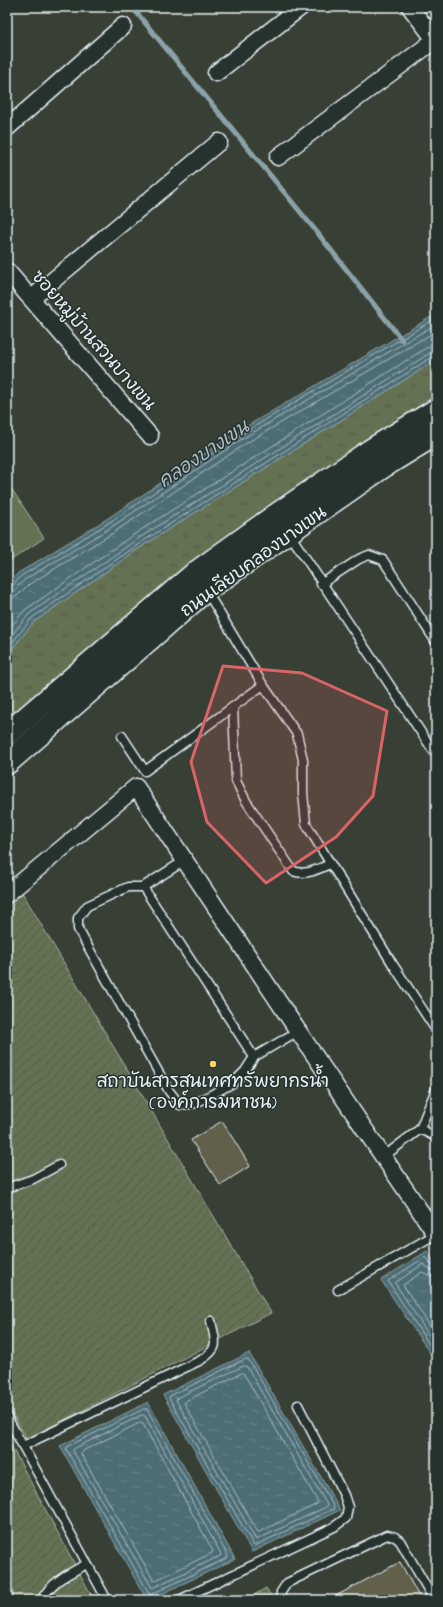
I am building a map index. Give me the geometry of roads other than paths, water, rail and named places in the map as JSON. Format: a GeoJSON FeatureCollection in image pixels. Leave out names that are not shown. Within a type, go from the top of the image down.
{"type":"FeatureCollection","features":[{"type":"Feature","properties":{"kind":"main road","name":"ถนนเลียบคลองบางเขน"},"geometry":{"type":"LineString","coordinates":[[7,734],[194,574],[276,515],[371,450],[436,410]]}},
{"type":"Feature","properties":{"kind":"main road","name":"ถนนเลียบคลองบางเขน"},"geometry":{"type":"LineString","coordinates":[[7,763],[206,590],[384,466],[436,434]]}},
{"type":"Feature","properties":{"kind":"main road"},"geometry":{"type":"LineString","coordinates":[[276,515],[289,533]]}},
{"type":"Feature","properties":{"kind":"street"},"geometry":{"type":"LineString","coordinates":[[216,74],[301,7]]}},
{"type":"Feature","properties":{"kind":"street"},"geometry":{"type":"LineString","coordinates":[[278,157],[436,40],[410,7]]}},
{"type":"Feature","properties":{"kind":"street"},"geometry":{"type":"LineString","coordinates":[[7,128],[123,26]]}},
{"type":"Feature","properties":{"kind":"street"},"geometry":{"type":"LineString","coordinates":[[32,298],[219,142]]}},
{"type":"Feature","properties":{"kind":"street","name":"ซอยหมู่บ้านสวนบางเขน"},"geometry":{"type":"LineString","coordinates":[[7,271],[32,298],[150,436]]}},
{"type":"Feature","properties":{"kind":"street"},"geometry":{"type":"LineString","coordinates":[[7,894],[136,787],[298,1031],[436,1234]]}},
{"type":"Feature","properties":{"kind":"lane"},"geometry":{"type":"LineString","coordinates":[[289,533],[321,584],[436,755]]}},
{"type":"Feature","properties":{"kind":"lane"},"geometry":{"type":"LineString","coordinates":[[321,584],[359,558],[369,555],[383,560],[436,642]]}},
{"type":"Feature","properties":{"kind":"lane"},"geometry":{"type":"LineString","coordinates":[[206,590],[263,685],[297,734],[303,760],[303,793],[306,824],[436,1030]]}},
{"type":"Feature","properties":{"kind":"lane"},"geometry":{"type":"LineString","coordinates":[[122,736],[145,772],[263,685]]}},
{"type":"Feature","properties":{"kind":"lane"},"geometry":{"type":"LineString","coordinates":[[233,707],[236,781],[246,801],[293,870],[299,874],[308,873],[330,864]]}},
{"type":"Feature","properties":{"kind":"lane"},"geometry":{"type":"LineString","coordinates":[[184,861],[143,887],[128,887],[87,906],[78,918],[78,928],[169,1092],[180,1105],[196,1103],[233,1083],[245,1071],[254,1057],[298,1031]]}},
{"type":"Feature","properties":{"kind":"lane"},"geometry":{"type":"LineString","coordinates":[[143,887],[254,1057]]}},
{"type":"Feature","properties":{"kind":"lane"},"geometry":{"type":"LineString","coordinates":[[383,1157],[420,1129],[436,1089]]}},
{"type":"Feature","properties":{"kind":"lane"},"geometry":{"type":"LineString","coordinates":[[420,1129],[436,1137]]}},
{"type":"Feature","properties":{"kind":"lane"},"geometry":{"type":"LineString","coordinates":[[7,1188],[33,1179],[59,1165]]}},
{"type":"Feature","properties":{"kind":"lane"},"geometry":{"type":"LineString","coordinates":[[338,1290],[436,1234]]}},
{"type":"Feature","properties":{"kind":"lane"},"geometry":{"type":"LineString","coordinates":[[23,1446],[201,1360],[211,1353],[215,1347],[211,1321]]}},
{"type":"Feature","properties":{"kind":"lane"},"geometry":{"type":"LineString","coordinates":[[179,1600],[334,1527],[346,1518],[348,1507],[344,1495],[298,1404]]}},
{"type":"Feature","properties":{"kind":"lane"},"geometry":{"type":"LineString","coordinates":[[7,1417],[107,1600]]}},
{"type":"Feature","properties":{"kind":"lane"},"geometry":{"type":"LineString","coordinates":[[280,1600],[282,1592],[287,1584],[387,1535],[395,1537],[400,1541],[434,1600]]}},
{"type":"Feature","properties":{"kind":"lane"},"geometry":{"type":"LineString","coordinates":[[41,1600],[46,1590],[54,1583],[62,1577],[88,1564]]}},
{"type":"Feature","properties":{"kind":"water"},"geometry":{"type":"Polygon","coordinates":[[[436,314],[436,360],[144,545],[34,622],[7,655],[7,586],[18,573],[105,520],[237,432],[436,314]]]}},
{"type":"Feature","properties":{"kind":"water"},"geometry":{"type":"Polygon","coordinates":[[[427,1251],[436,1264],[436,1362],[381,1280],[427,1251]]]}},
{"type":"Feature","properties":{"kind":"water"},"geometry":{"type":"Polygon","coordinates":[[[249,1353],[340,1510],[252,1552],[163,1395],[249,1353]]]}},
{"type":"Feature","properties":{"kind":"water"},"geometry":{"type":"Polygon","coordinates":[[[148,1402],[235,1559],[147,1600],[60,1446],[148,1402]]]}},
{"type":"Feature","properties":{"kind":"waterway"},"geometry":{"type":"LineString","coordinates":[[132,7],[316,231],[402,340]]}},
{"type":"Feature","properties":{"kind":"place","name":"สถาบันสารสนเทศทรัพยากรน้ำ (องค์การมหาชน)"},"geometry":{"type":"Point","coordinates":[213,1064]}},
{"type":"Feature","properties":{"kind":"water label","name":"คลองบางเขน"},"geometry":{"type":"Point","coordinates":[203,453]}}]}
